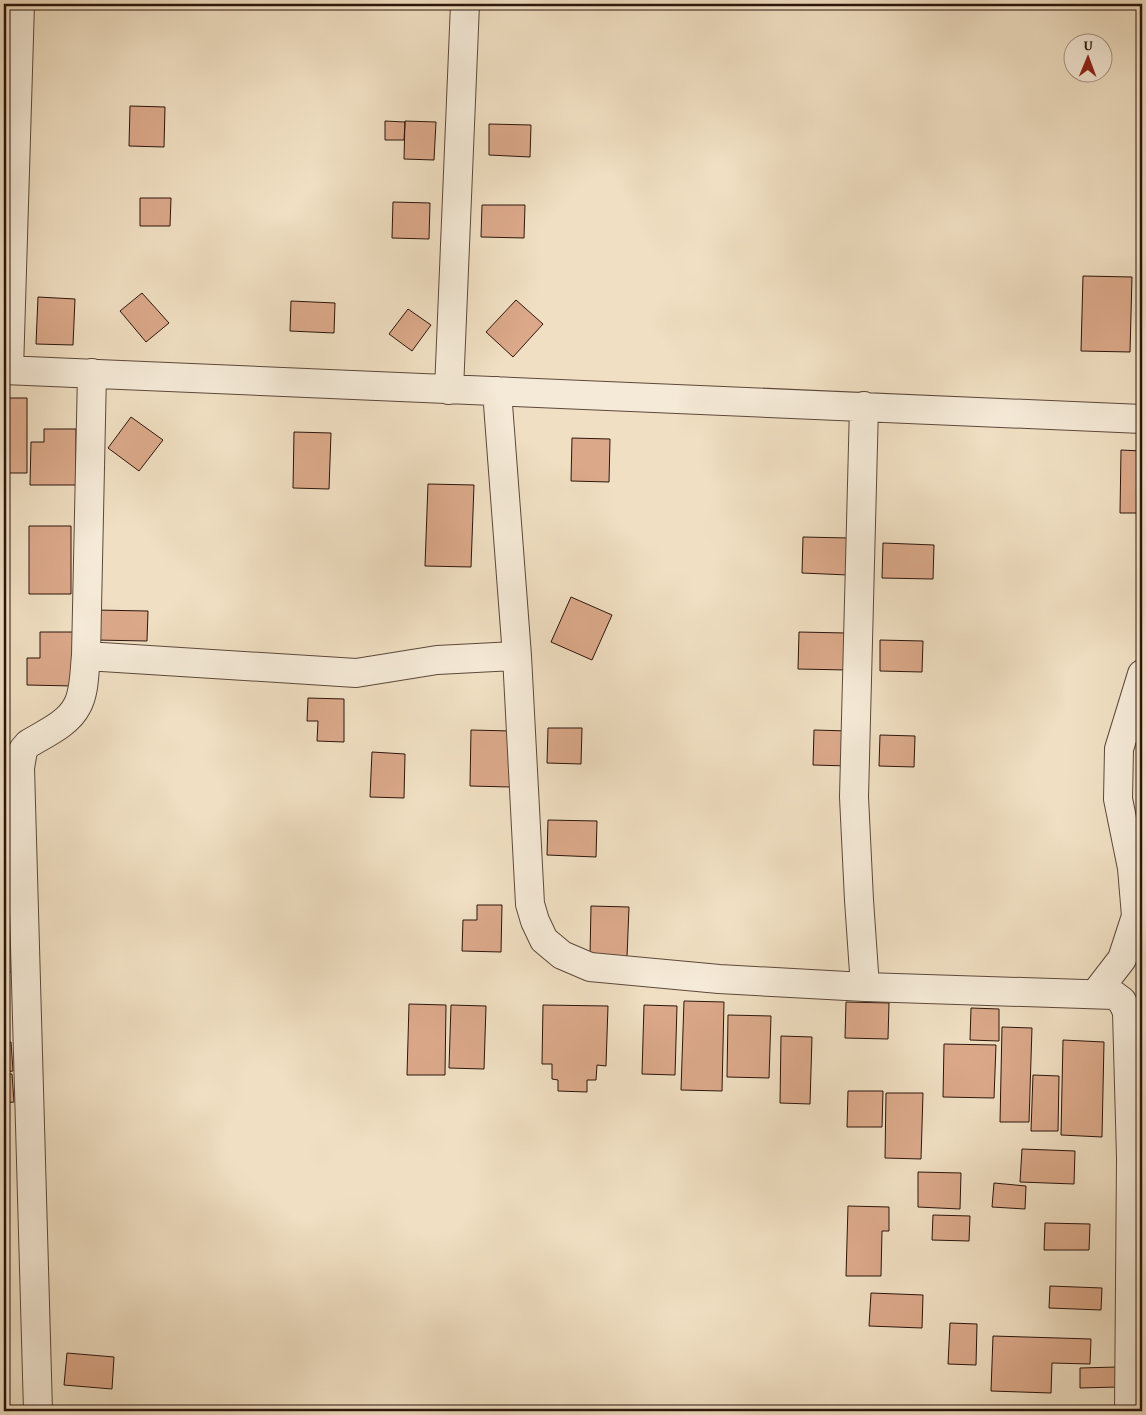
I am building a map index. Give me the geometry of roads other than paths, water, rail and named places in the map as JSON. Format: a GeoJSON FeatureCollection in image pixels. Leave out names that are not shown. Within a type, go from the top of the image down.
{"type":"FeatureCollection","features":[{"type":"Feature","properties":{"kind":"street"},"geometry":{"type":"LineString","coordinates":[[20,4],[7,370],[1142,419]]}},
{"type":"Feature","properties":{"kind":"street"},"geometry":{"type":"LineString","coordinates":[[449,390],[465,4]]}},
{"type":"Feature","properties":{"kind":"street"},"geometry":{"type":"LineString","coordinates":[[38,1411],[20,768],[23,750],[16,743],[64,721],[78,705],[82,691],[86,656],[92,373]]}},
{"type":"Feature","properties":{"kind":"street"},"geometry":{"type":"LineString","coordinates":[[497,391],[517,656],[530,904],[535,921],[544,940],[562,955],[590,967],[718,979],[865,987],[1114,995],[1122,1001],[1127,1012],[1136,1157],[1129,1411]]}},
{"type":"Feature","properties":{"kind":"street"},"geometry":{"type":"LineString","coordinates":[[864,406],[854,797],[865,987]]}},
{"type":"Feature","properties":{"kind":"street"},"geometry":{"type":"LineString","coordinates":[[86,656],[356,673],[437,660],[517,656]]}},
{"type":"Feature","properties":{"kind":"street"},"geometry":{"type":"LineString","coordinates":[[1095,994],[1132,951],[1136,916],[1132,868],[1118,799],[1119,749],[1142,674]]}}]}
